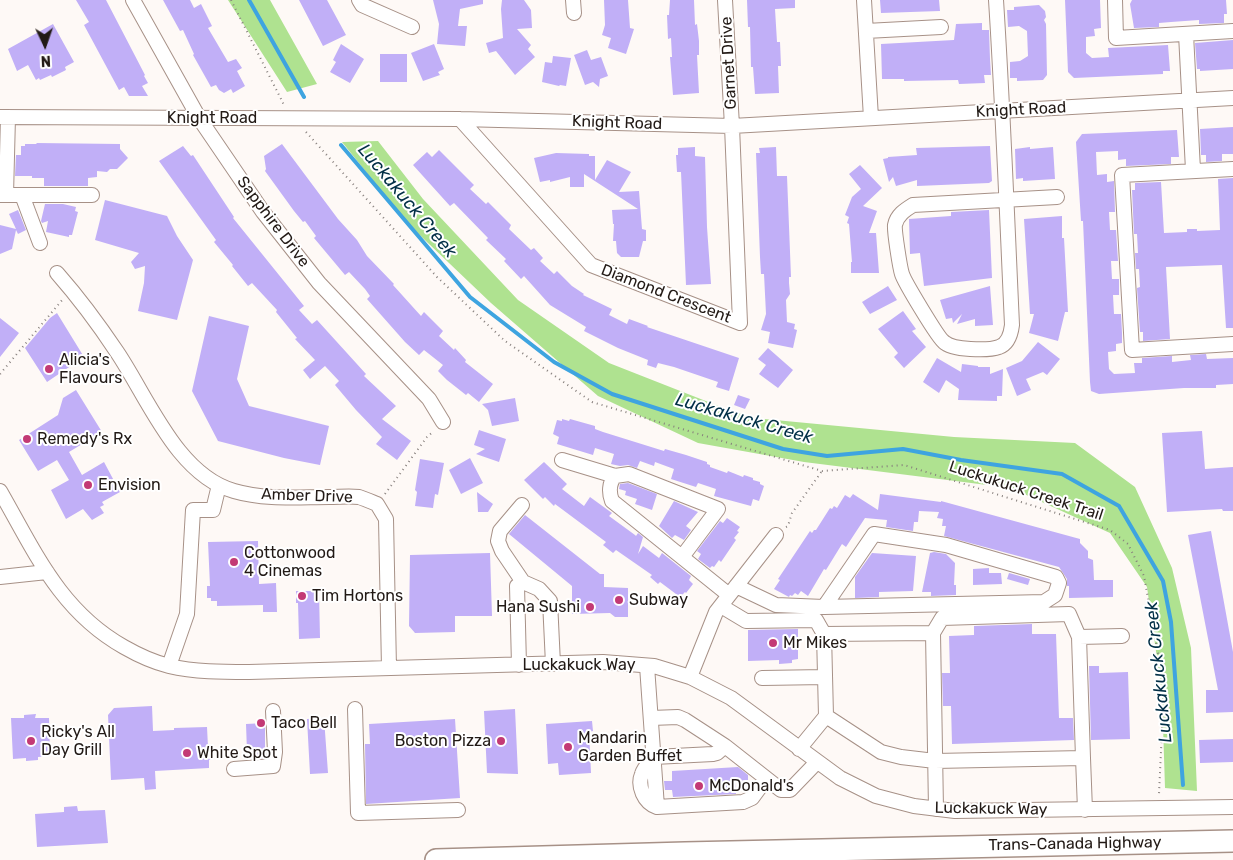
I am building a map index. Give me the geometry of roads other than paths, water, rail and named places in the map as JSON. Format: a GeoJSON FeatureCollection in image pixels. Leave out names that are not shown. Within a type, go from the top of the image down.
{"type":"FeatureCollection","features":[{"type":"Feature","properties":{"kind":"highway","name":"Trans-Canada Highway"},"geometry":{"type":"LineString","coordinates":[[436,860],[1233,841]]}},
{"type":"Feature","properties":{"kind":"street","name":"Sapphire Drive"},"geometry":{"type":"LineString","coordinates":[[133,0],[199,118],[263,212],[319,283],[429,399],[443,422]]}},
{"type":"Feature","properties":{"kind":"street"},"geometry":{"type":"LineString","coordinates":[[359,0],[362,5],[412,27]]}},
{"type":"Feature","properties":{"kind":"street","name":"Garnet Drive"},"geometry":{"type":"LineString","coordinates":[[725,0],[732,126]]}},
{"type":"Feature","properties":{"kind":"street"},"geometry":{"type":"LineString","coordinates":[[864,0],[871,118]]}},
{"type":"Feature","properties":{"kind":"street"},"geometry":{"type":"LineString","coordinates":[[996,0],[1003,111],[1006,199],[1012,325],[1006,342],[1000,347],[960,350],[943,342],[902,274],[894,225],[904,210],[912,205],[1006,199],[1057,197]]}},
{"type":"Feature","properties":{"kind":"street"},"geometry":{"type":"LineString","coordinates":[[1114,0],[1116,38],[1233,31]]}},
{"type":"Feature","properties":{"kind":"street"},"geometry":{"type":"LineString","coordinates":[[866,31],[941,27]]}},
{"type":"Feature","properties":{"kind":"street"},"geometry":{"type":"LineString","coordinates":[[1186,34],[1193,170]]}},
{"type":"Feature","properties":{"kind":"street","name":"Knight Road"},"geometry":{"type":"LineString","coordinates":[[4,117],[460,119],[732,126],[1233,98]]}},
{"type":"Feature","properties":{"kind":"street"},"geometry":{"type":"LineString","coordinates":[[4,117],[3,195],[92,195]]}},
{"type":"Feature","properties":{"kind":"street","name":"Diamond Crescent"},"geometry":{"type":"LineString","coordinates":[[460,119],[591,265],[740,323],[732,126]]}},
{"type":"Feature","properties":{"kind":"street"},"geometry":{"type":"LineString","coordinates":[[1233,169],[1122,175],[1132,350],[1233,344]]}},
{"type":"Feature","properties":{"kind":"street"},"geometry":{"type":"LineString","coordinates":[[22,195],[40,243]]}},
{"type":"Feature","properties":{"kind":"street","name":"Amber Drive"},"geometry":{"type":"LineString","coordinates":[[57,274],[72,290],[118,352],[182,456],[200,472],[234,491],[273,497],[359,497],[377,504],[386,519],[389,668]]}},
{"type":"Feature","properties":{"kind":"street"},"geometry":{"type":"LineString","coordinates":[[562,460],[615,476],[629,474],[718,509],[682,557]]}},
{"type":"Feature","properties":{"kind":"street"},"geometry":{"type":"LineString","coordinates":[[615,476],[610,488],[612,501],[729,595],[746,621],[816,620],[824,634],[826,716],[799,749]]}},
{"type":"Feature","properties":{"kind":"street"},"geometry":{"type":"LineString","coordinates":[[169,666],[187,614],[193,510],[213,510],[219,484]]}},
{"type":"Feature","properties":{"kind":"street","name":"Luckakuck Way"},"geometry":{"type":"LineString","coordinates":[[0,491],[55,586],[71,605],[95,629],[138,655],[169,666],[204,671],[603,662],[654,666],[690,677],[731,698],[840,778],[876,796],[914,806],[955,811],[1233,807]]}},
{"type":"Feature","properties":{"kind":"street"},"geometry":{"type":"LineString","coordinates":[[522,505],[500,531],[498,541],[502,551],[523,582],[539,589],[550,601],[553,664]]}},
{"type":"Feature","properties":{"kind":"street"},"geometry":{"type":"LineString","coordinates":[[729,595],[776,605],[824,607],[1044,602],[1055,595],[1059,583],[1056,577],[946,545],[874,534],[824,607]]}},
{"type":"Feature","properties":{"kind":"street"},"geometry":{"type":"LineString","coordinates":[[690,677],[716,612],[776,535]]}},
{"type":"Feature","properties":{"kind":"street"},"geometry":{"type":"LineString","coordinates":[[0,577],[47,572]]}},
{"type":"Feature","properties":{"kind":"street"},"geometry":{"type":"LineString","coordinates":[[519,665],[517,586],[523,582]]}},
{"type":"Feature","properties":{"kind":"street"},"geometry":{"type":"LineString","coordinates":[[936,809],[933,633],[942,618],[1069,614],[1079,637],[1085,810]]}},
{"type":"Feature","properties":{"kind":"street"},"geometry":{"type":"LineString","coordinates":[[824,634],[933,633]]}},
{"type":"Feature","properties":{"kind":"street"},"geometry":{"type":"LineString","coordinates":[[1079,637],[1122,636]]}},
{"type":"Feature","properties":{"kind":"street"},"geometry":{"type":"LineString","coordinates":[[647,666],[657,807],[743,802],[752,798],[766,779]]}},
{"type":"Feature","properties":{"kind":"street"},"geometry":{"type":"LineString","coordinates":[[762,678],[825,677]]}},
{"type":"Feature","properties":{"kind":"street"},"geometry":{"type":"LineString","coordinates":[[355,709],[358,813],[458,810]]}},
{"type":"Feature","properties":{"kind":"street"},"geometry":{"type":"LineString","coordinates":[[234,769],[273,766],[275,752],[273,710]]}},
{"type":"Feature","properties":{"kind":"street"},"geometry":{"type":"LineString","coordinates":[[826,716],[881,752],[901,757],[935,761],[1083,758]]}},
{"type":"Feature","properties":{"kind":"street"},"geometry":{"type":"LineString","coordinates":[[651,718],[678,717],[725,746],[782,790],[790,790],[817,762]]}},
{"type":"Feature","properties":{"kind":"street"},"geometry":{"type":"LineString","coordinates":[[654,757],[713,754],[725,746]]}},
{"type":"Feature","properties":{"kind":"waterway","name":"Luckakuck Creek"},"geometry":{"type":"LineString","coordinates":[[249,0],[304,97]]}},
{"type":"Feature","properties":{"kind":"waterway","name":"Luckakuck Creek"},"geometry":{"type":"LineString","coordinates":[[341,145],[470,297],[554,362],[612,394],[783,449],[827,456],[903,449],[961,460],[1062,474],[1119,506],[1163,581],[1171,622],[1183,785]]}},
{"type":"Feature","properties":{"kind":"place","name":"Alicia's Flavours"},"geometry":{"type":"Point","coordinates":[49,369]}},
{"type":"Feature","properties":{"kind":"place","name":"Remedy's Rx"},"geometry":{"type":"Point","coordinates":[27,439]}},
{"type":"Feature","properties":{"kind":"place","name":"Envision"},"geometry":{"type":"Point","coordinates":[88,485]}},
{"type":"Feature","properties":{"kind":"place","name":"Cottonwood 4 Cinemas"},"geometry":{"type":"Point","coordinates":[234,562]}},
{"type":"Feature","properties":{"kind":"place","name":"Tim Hortons"},"geometry":{"type":"Point","coordinates":[302,596]}},
{"type":"Feature","properties":{"kind":"place","name":"Subway"},"geometry":{"type":"Point","coordinates":[619,600]}},
{"type":"Feature","properties":{"kind":"place","name":"Hana Sushi"},"geometry":{"type":"Point","coordinates":[590,607]}},
{"type":"Feature","properties":{"kind":"place","name":"Mr Mikes"},"geometry":{"type":"Point","coordinates":[773,643]}},
{"type":"Feature","properties":{"kind":"place","name":"Taco Bell"},"geometry":{"type":"Point","coordinates":[261,723]}},
{"type":"Feature","properties":{"kind":"place","name":"Ricky's All Day Grill"},"geometry":{"type":"Point","coordinates":[31,741]}},
{"type":"Feature","properties":{"kind":"place","name":"Boston Pizza"},"geometry":{"type":"Point","coordinates":[501,741]}},
{"type":"Feature","properties":{"kind":"place","name":"Mandarin Garden Buffet"},"geometry":{"type":"Point","coordinates":[568,747]}},
{"type":"Feature","properties":{"kind":"place","name":"White Spot"},"geometry":{"type":"Point","coordinates":[187,753]}},
{"type":"Feature","properties":{"kind":"place","name":"McDonald's"},"geometry":{"type":"Point","coordinates":[699,786]}}]}
